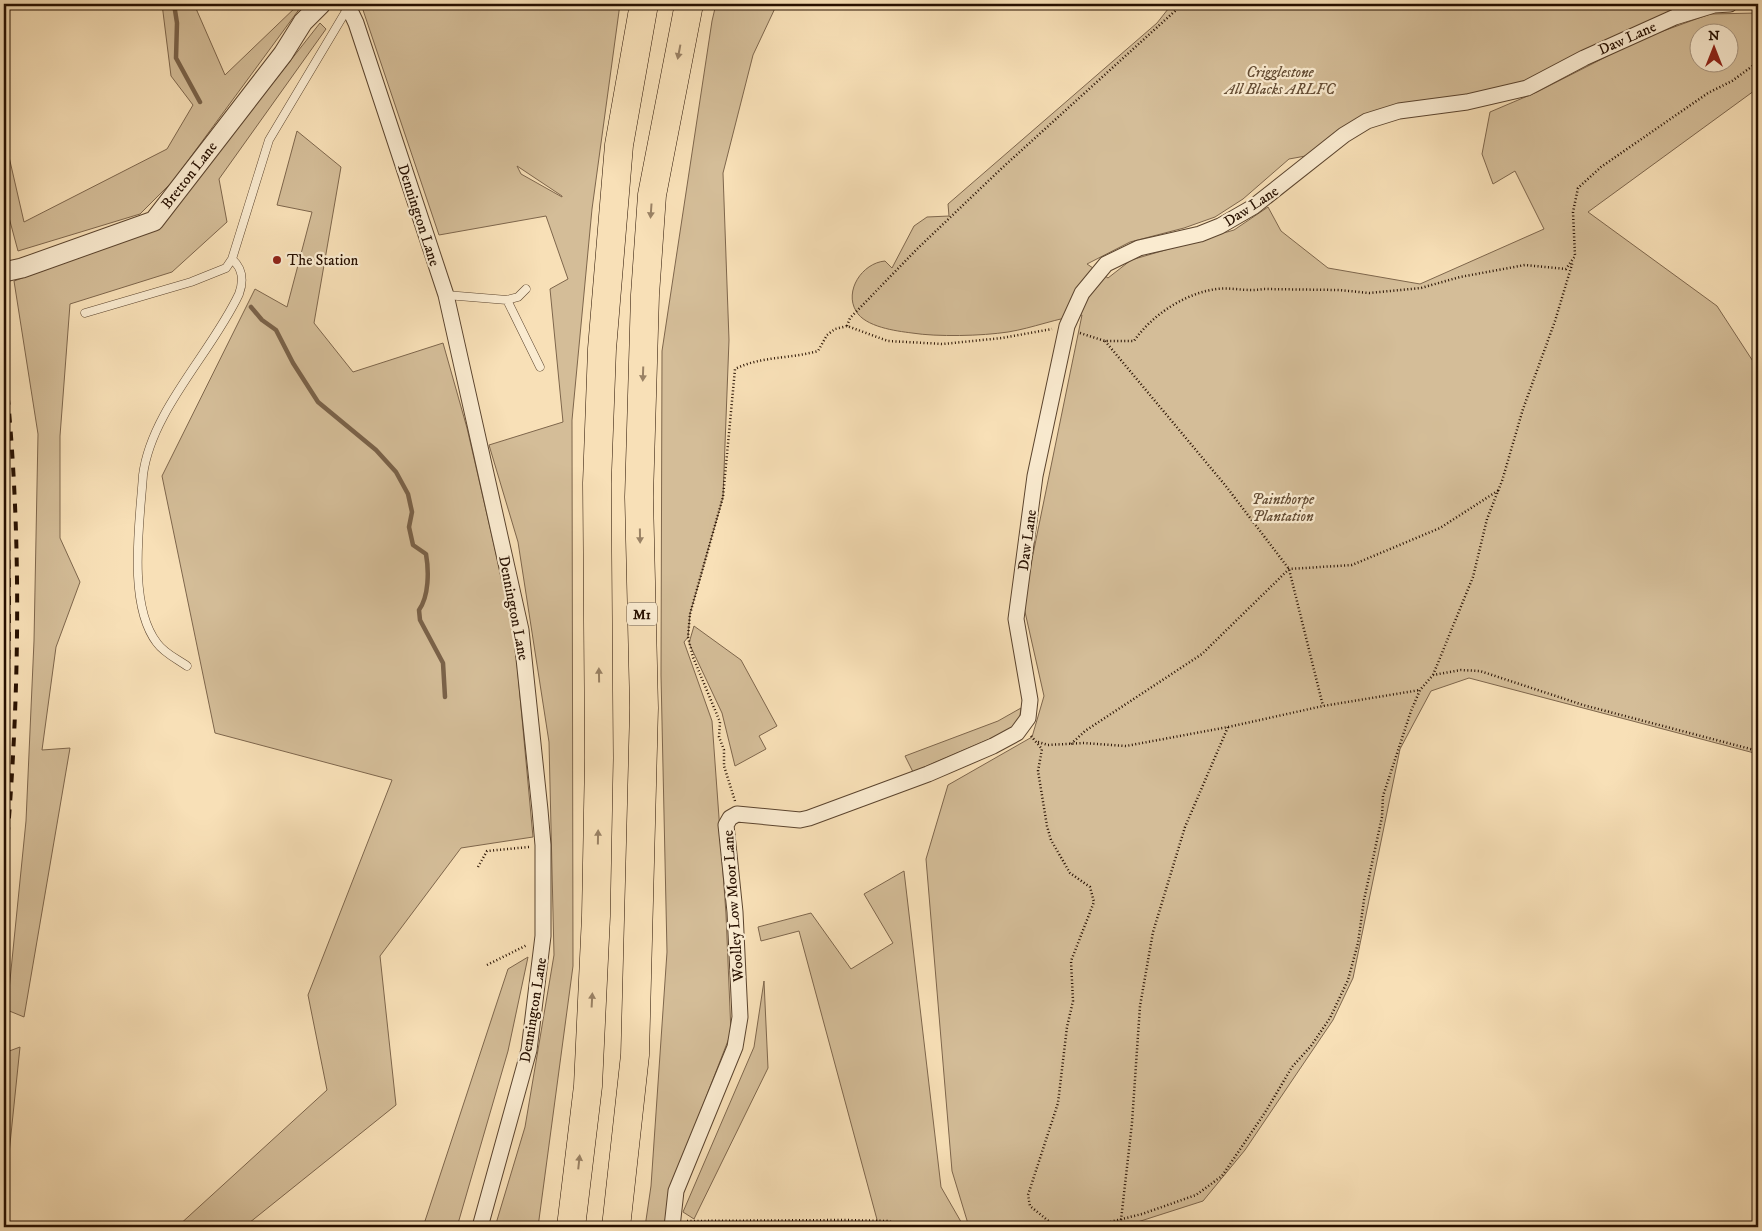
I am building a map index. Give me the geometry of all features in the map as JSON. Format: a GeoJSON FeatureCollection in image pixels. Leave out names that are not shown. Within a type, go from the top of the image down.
{"type":"FeatureCollection","features":[{"type":"Feature","properties":{"kind":"highway"},"geometry":{"type":"LineString","coordinates":[[569,1227],[575,1199],[588,1086],[596,916],[600,758],[597,483],[602,349],[619,145],[644,4]]}},
{"type":"Feature","properties":{"kind":"highway","name":"M1"},"geometry":{"type":"LineString","coordinates":[[616,1227],[635,1055],[644,708],[640,497],[645,295],[652,195],[689,4]]}},
{"type":"Feature","properties":{"kind":"street","name":"Bretton Lane"},"geometry":{"type":"LineString","coordinates":[[13,270],[154,221],[283,54],[303,22],[321,4]]}},
{"type":"Feature","properties":{"kind":"street","name":"Daw Lane"},"geometry":{"type":"LineString","coordinates":[[1022,728],[1028,718],[1030,700],[1016,619],[1035,476],[1068,326],[1082,293],[1106,264],[1139,248],[1200,234],[1220,226],[1280,188],[1344,135],[1367,121],[1399,111],[1468,102],[1527,88],[1584,58],[1675,17],[1714,5],[1730,4]]}},
{"type":"Feature","properties":{"kind":"street","name":"Dennington Lane"},"geometry":{"type":"LineString","coordinates":[[348,5],[446,295],[521,630],[543,845],[544,936],[529,1050],[480,1227]]}},
{"type":"Feature","properties":{"kind":"street","name":"Woolley Low Moor Lane"},"geometry":{"type":"LineString","coordinates":[[672,1224],[676,1190],[735,1047],[740,1017],[735,912],[726,825],[730,818],[737,814],[800,820],[809,818],[928,774],[993,746],[1022,728]]}},
{"type":"Feature","properties":{"kind":"lane"},"geometry":{"type":"LineString","coordinates":[[85,313],[191,282],[226,268],[232,259],[269,140],[348,5]]}},
{"type":"Feature","properties":{"kind":"lane"},"geometry":{"type":"LineString","coordinates":[[187,666],[161,649],[147,625],[139,580],[143,475],[145,458],[157,430],[239,294],[242,286],[241,271],[232,259]]}},
{"type":"Feature","properties":{"kind":"lane"},"geometry":{"type":"LineString","coordinates":[[446,295],[507,300],[518,297],[526,289]]}},
{"type":"Feature","properties":{"kind":"lane"},"geometry":{"type":"LineString","coordinates":[[507,300],[540,367]]}},
{"type":"Feature","properties":{"kind":"path"},"geometry":{"type":"LineString","coordinates":[[846,326],[850,318],[917,249],[1175,11],[1179,4]]}},
{"type":"Feature","properties":{"kind":"path"},"geometry":{"type":"LineString","coordinates":[[1022,728],[1038,742],[1042,749],[1038,771],[1051,840],[1070,873],[1090,887],[1094,902],[1071,961],[1073,1001],[1067,1027],[1058,1103],[1028,1195],[1030,1206],[1051,1222],[1088,1227],[1121,1220],[1196,1195],[1222,1176],[1266,1112],[1292,1067],[1311,1046],[1337,1006],[1348,980],[1358,943],[1364,900],[1382,817],[1383,796],[1397,750],[1420,690],[1433,676],[1474,577],[1487,519],[1499,490],[1575,256],[1573,212],[1578,188],[1601,168],[1708,93],[1732,81],[1758,62]]}},
{"type":"Feature","properties":{"kind":"path"},"geometry":{"type":"LineString","coordinates":[[737,814],[738,807],[724,766],[724,750],[719,737],[720,722],[696,665],[688,637],[690,614],[723,497],[732,377],[735,369],[751,361],[799,356],[818,351],[826,335],[835,329],[846,326],[888,341],[943,344],[1002,338],[1068,326],[1083,335],[1105,340],[1134,341],[1152,320],[1190,295],[1218,289],[1251,292],[1263,289],[1339,290],[1369,293],[1396,291],[1421,288],[1460,277],[1525,265],[1566,269],[1575,256]]}},
{"type":"Feature","properties":{"kind":"path"},"geometry":{"type":"LineString","coordinates":[[1105,340],[1225,485],[1289,568],[1323,706]]}},
{"type":"Feature","properties":{"kind":"path"},"geometry":{"type":"LineString","coordinates":[[1071,744],[1085,731],[1202,654],[1289,568],[1352,565],[1440,528],[1499,490]]}},
{"type":"Feature","properties":{"kind":"path"},"geometry":{"type":"LineString","coordinates":[[1433,676],[1461,670],[1480,671],[1583,705],[1758,751]]}},
{"type":"Feature","properties":{"kind":"path"},"geometry":{"type":"LineString","coordinates":[[1038,742],[1048,744],[1126,746],[1228,728],[1323,706],[1420,690]]}},
{"type":"Feature","properties":{"kind":"path"},"geometry":{"type":"LineString","coordinates":[[1121,1220],[1132,1123],[1140,1006],[1153,932],[1185,827],[1228,728]]}},
{"type":"Feature","properties":{"kind":"path"},"geometry":{"type":"LineString","coordinates":[[478,867],[487,852],[543,845]]}},
{"type":"Feature","properties":{"kind":"path"},"geometry":{"type":"LineString","coordinates":[[487,965],[544,936]]}},
{"type":"Feature","properties":{"kind":"path"},"geometry":{"type":"LineString","coordinates":[[672,1224],[846,1220],[887,1221],[916,1227]]}},
{"type":"Feature","properties":{"kind":"path"},"geometry":{"type":"LineString","coordinates":[[1059,1227],[1070,1224]]}},
{"type":"Feature","properties":{"kind":"green space"},"geometry":{"type":"Polygon","coordinates":[[[162,4],[194,4],[225,75],[299,4],[303,4],[173,181],[140,214],[18,251],[4,199],[4,135],[24,222],[167,149],[193,105],[171,76],[162,4]]]}},
{"type":"Feature","properties":{"kind":"green space"},"geometry":{"type":"Polygon","coordinates":[[[362,4],[620,4],[592,209],[572,420],[573,966],[538,1227],[495,1227],[525,1127],[554,955],[549,742],[518,542],[489,445],[563,422],[550,289],[568,279],[546,216],[439,235],[362,4]],[[517,166],[521,174],[562,196],[517,166]]]}},
{"type":"Feature","properties":{"kind":"green space"},"geometry":{"type":"Polygon","coordinates":[[[716,4],[777,4],[753,55],[723,173],[729,340],[723,497],[690,614],[688,637],[684,642],[712,721],[726,914],[731,1033],[670,1190],[665,1227],[645,1227],[651,1186],[667,952],[661,675],[662,351],[716,4]]]}},
{"type":"Feature","properties":{"kind":"green space","name":"Painthorpe Plantation"},"geometry":{"type":"Polygon","coordinates":[[[1172,4],[1730,4],[1714,5],[1548,78],[1399,111],[1322,153],[1289,159],[1243,199],[1215,217],[1184,228],[1130,242],[1087,264],[1108,278],[1131,260],[1234,230],[1268,207],[1281,231],[1328,268],[1420,284],[1544,229],[1515,171],[1493,184],[1482,154],[1490,112],[1537,92],[1641,39],[1710,14],[1758,13],[1758,88],[1588,212],[1717,306],[1758,369],[1758,754],[1469,678],[1431,691],[1400,749],[1353,978],[1333,1020],[1245,1150],[1203,1201],[1122,1227],[969,1227],[952,1171],[926,859],[948,785],[1032,737],[1044,696],[1023,603],[1082,315],[1017,330],[960,336],[905,332],[866,321],[856,311],[853,303],[852,295],[857,279],[869,267],[877,263],[885,261],[892,268],[914,226],[927,217],[949,216],[948,204],[1157,23],[1172,4]]]}},
{"type":"Feature","properties":{"kind":"green space"},"geometry":{"type":"Polygon","coordinates":[[[320,23],[326,29],[219,179],[227,222],[172,272],[70,304],[60,436],[60,538],[80,582],[56,647],[42,750],[70,748],[24,1017],[7,1010],[26,821],[34,641],[38,434],[14,281],[158,229],[320,23]]]}},
{"type":"Feature","properties":{"kind":"green space"},"geometry":{"type":"Polygon","coordinates":[[[297,131],[341,167],[314,323],[353,372],[443,343],[467,428],[514,631],[533,837],[461,848],[380,956],[396,1105],[244,1227],[177,1227],[327,1090],[308,995],[392,780],[215,733],[162,476],[255,289],[287,307],[312,212],[277,205],[297,131]]]}},
{"type":"Feature","properties":{"kind":"green space"},"geometry":{"type":"Polygon","coordinates":[[[694,626],[741,660],[777,726],[759,736],[766,749],[735,766],[722,713],[689,643],[694,626]]]}},
{"type":"Feature","properties":{"kind":"green space"},"geometry":{"type":"Polygon","coordinates":[[[1021,708],[1019,723],[1006,732],[913,772],[905,756],[998,721],[1021,708]]]}},
{"type":"Feature","properties":{"kind":"green space"},"geometry":{"type":"Polygon","coordinates":[[[904,871],[941,1187],[964,1227],[879,1227],[799,931],[761,941],[758,927],[811,913],[851,969],[893,943],[864,894],[904,871]]]}},
{"type":"Feature","properties":{"kind":"green space"},"geometry":{"type":"Polygon","coordinates":[[[528,957],[508,1051],[457,1227],[423,1227],[508,969],[528,957]]]}},
{"type":"Feature","properties":{"kind":"green space"},"geometry":{"type":"Polygon","coordinates":[[[764,981],[768,1068],[694,1219],[683,1212],[754,1047],[764,981]]]}},
{"type":"Feature","properties":{"kind":"green space"},"geometry":{"type":"Polygon","coordinates":[[[20,1047],[4,1202],[4,1053],[20,1047]]]}},
{"type":"Feature","properties":{"kind":"waterway"},"geometry":{"type":"LineString","coordinates":[[174,4],[177,23],[176,58],[200,102]]}},
{"type":"Feature","properties":{"kind":"waterway"},"geometry":{"type":"LineString","coordinates":[[251,307],[262,320],[276,330],[293,363],[318,402],[376,450],[396,472],[408,494],[412,512],[409,527],[413,545],[426,554],[427,561],[428,575],[425,598],[419,610],[420,620],[443,663],[445,697]]}},
{"type":"Feature","properties":{"kind":"railway"},"geometry":{"type":"LineString","coordinates":[[4,360],[10,425],[17,554],[16,683],[4,877]]}},
{"type":"Feature","properties":{"kind":"railway"},"geometry":{"type":"LineString","coordinates":[[4,452],[9,611],[8,691],[4,770]]}},
{"type":"Feature","properties":{"kind":"place","name":"The Station"},"geometry":{"type":"Point","coordinates":[277,260]}},
{"type":"Feature","properties":{"kind":"park label","name":"Crigglestone All Blacks ARLFC"},"geometry":{"type":"Point","coordinates":[1280,80]}}]}
